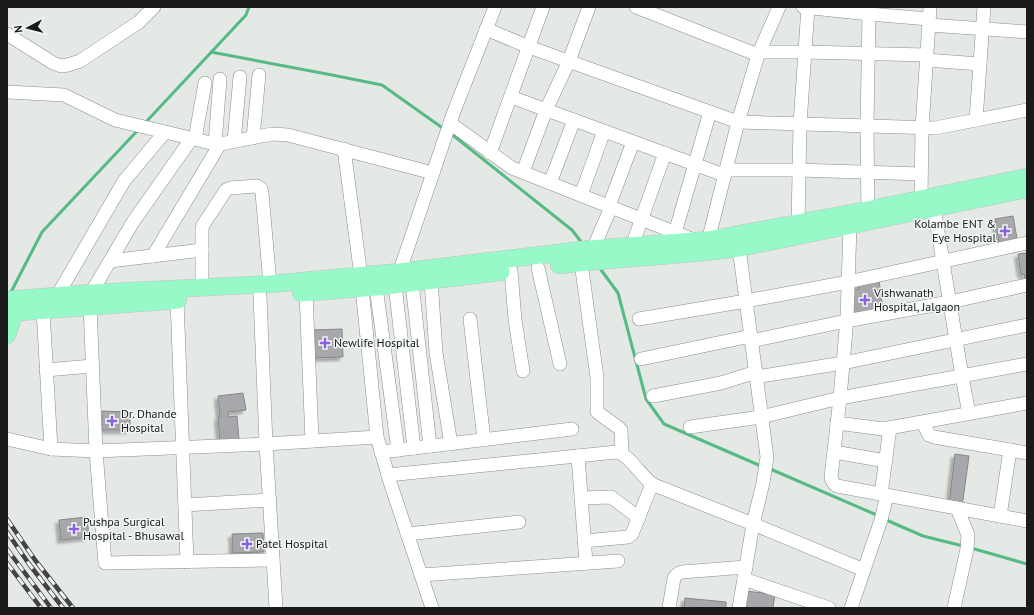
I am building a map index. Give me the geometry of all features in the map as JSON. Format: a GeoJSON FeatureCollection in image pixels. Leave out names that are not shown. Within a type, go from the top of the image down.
{"type":"FeatureCollection","features":[{"type":"Feature","properties":{"kind":"main road"},"geometry":{"type":"LineString","coordinates":[[9,306],[43,310],[90,300],[202,288],[306,293],[588,256],[703,244],[798,223],[868,216],[928,203],[1027,177]]}},
{"type":"Feature","properties":{"kind":"main road"},"geometry":{"type":"LineString","coordinates":[[928,203],[1027,189]]}},
{"type":"Feature","properties":{"kind":"main road"},"geometry":{"type":"LineString","coordinates":[[402,280],[431,280],[538,268],[632,246],[703,244],[739,248],[850,226],[868,216]]}},
{"type":"Feature","properties":{"kind":"main road"},"geometry":{"type":"LineString","coordinates":[[9,306],[57,296],[90,300],[177,300],[265,290],[366,284]]}},
{"type":"Feature","properties":{"kind":"main road"},"geometry":{"type":"LineString","coordinates":[[7,335],[9,306]]}},
{"type":"Feature","properties":{"kind":"street"},"geometry":{"type":"LineString","coordinates":[[7,34],[53,63],[62,66],[68,65],[80,61],[139,22],[154,7]]}},
{"type":"Feature","properties":{"kind":"street"},"geometry":{"type":"LineString","coordinates":[[414,448],[402,280],[433,173],[450,123],[495,7]]}},
{"type":"Feature","properties":{"kind":"street"},"geometry":{"type":"LineString","coordinates":[[490,153],[544,7]]}},
{"type":"Feature","properties":{"kind":"street"},"geometry":{"type":"LineString","coordinates":[[523,172],[546,110],[570,61],[589,7]]}},
{"type":"Feature","properties":{"kind":"street"},"geometry":{"type":"LineString","coordinates":[[636,7],[759,54],[805,52],[868,54],[980,64]]}},
{"type":"Feature","properties":{"kind":"street"},"geometry":{"type":"LineString","coordinates":[[450,123],[507,165],[703,244],[759,54],[778,7]]}},
{"type":"Feature","properties":{"kind":"street"},"geometry":{"type":"LineString","coordinates":[[803,7],[869,10],[929,17],[982,29],[1027,32]]}},
{"type":"Feature","properties":{"kind":"street"},"geometry":{"type":"LineString","coordinates":[[798,223],[800,124],[808,7]]}},
{"type":"Feature","properties":{"kind":"street"},"geometry":{"type":"LineString","coordinates":[[976,120],[984,7]]}},
{"type":"Feature","properties":{"kind":"street"},"geometry":{"type":"LineString","coordinates":[[868,216],[867,126],[869,10]]}},
{"type":"Feature","properties":{"kind":"street"},"geometry":{"type":"LineString","coordinates":[[929,17],[922,128],[921,174],[943,262],[969,414]]}},
{"type":"Feature","properties":{"kind":"street"},"geometry":{"type":"LineString","coordinates":[[486,30],[529,47],[738,122],[936,128],[1027,110]]}},
{"type":"Feature","properties":{"kind":"street"},"geometry":{"type":"LineString","coordinates":[[252,138],[259,75]]}},
{"type":"Feature","properties":{"kind":"street"},"geometry":{"type":"LineString","coordinates":[[234,141],[240,77]]}},
{"type":"Feature","properties":{"kind":"street"},"geometry":{"type":"LineString","coordinates":[[153,256],[217,144],[220,79]]}},
{"type":"Feature","properties":{"kind":"street"},"geometry":{"type":"LineString","coordinates":[[205,83],[193,139],[133,222],[110,260],[90,300],[96,451],[105,563],[273,560]]}},
{"type":"Feature","properties":{"kind":"street"},"geometry":{"type":"LineString","coordinates":[[7,92],[64,95],[115,120],[217,144],[272,134],[288,135],[433,173]]}},
{"type":"Feature","properties":{"kind":"street"},"geometry":{"type":"LineString","coordinates":[[511,97],[695,164],[725,172],[799,170],[921,174]]}},
{"type":"Feature","properties":{"kind":"street"},"geometry":{"type":"LineString","coordinates":[[675,233],[710,112]]}},
{"type":"Feature","properties":{"kind":"street"},"geometry":{"type":"LineString","coordinates":[[550,183],[574,120]]}},
{"type":"Feature","properties":{"kind":"street"},"geometry":{"type":"LineString","coordinates":[[57,296],[124,181],[163,131]]}},
{"type":"Feature","properties":{"kind":"street"},"geometry":{"type":"LineString","coordinates":[[581,195],[604,131]]}},
{"type":"Feature","properties":{"kind":"street"},"geometry":{"type":"LineString","coordinates":[[622,454],[621,430],[597,412],[597,378],[588,256],[610,207],[633,142]]}},
{"type":"Feature","properties":{"kind":"street"},"geometry":{"type":"LineString","coordinates":[[344,149],[366,284],[398,450]]}},
{"type":"Feature","properties":{"kind":"street"},"geometry":{"type":"LineString","coordinates":[[632,246],[665,153]]}},
{"type":"Feature","properties":{"kind":"street"},"geometry":{"type":"LineString","coordinates":[[202,288],[203,225],[226,190],[230,188],[257,186],[262,189],[265,290],[266,444],[276,608]]}},
{"type":"Feature","properties":{"kind":"street"},"geometry":{"type":"LineString","coordinates":[[850,226],[846,322],[840,398],[831,477],[832,481],[837,486],[883,504],[957,508],[1027,521]]}},
{"type":"Feature","properties":{"kind":"street"},"geometry":{"type":"LineString","coordinates":[[639,319],[848,282],[1027,243]]}},
{"type":"Feature","properties":{"kind":"street"},"geometry":{"type":"LineString","coordinates":[[739,248],[767,457],[763,483],[753,524],[739,608]]}},
{"type":"Feature","properties":{"kind":"street"},"geometry":{"type":"LineString","coordinates":[[110,260],[202,250]]}},
{"type":"Feature","properties":{"kind":"street"},"geometry":{"type":"LineString","coordinates":[[538,268],[560,364]]}},
{"type":"Feature","properties":{"kind":"street"},"geometry":{"type":"LineString","coordinates":[[511,271],[515,320],[523,371]]}},
{"type":"Feature","properties":{"kind":"street"},"geometry":{"type":"LineString","coordinates":[[402,280],[430,446]]}},
{"type":"Feature","properties":{"kind":"street"},"geometry":{"type":"LineString","coordinates":[[431,280],[436,353],[451,444]]}},
{"type":"Feature","properties":{"kind":"street"},"geometry":{"type":"LineString","coordinates":[[366,284],[377,437],[432,608]]}},
{"type":"Feature","properties":{"kind":"street"},"geometry":{"type":"LineString","coordinates":[[641,359],[950,302],[1027,284]]}},
{"type":"Feature","properties":{"kind":"street"},"geometry":{"type":"LineString","coordinates":[[306,293],[312,441]]}},
{"type":"Feature","properties":{"kind":"street"},"geometry":{"type":"LineString","coordinates":[[177,300],[187,562]]}},
{"type":"Feature","properties":{"kind":"street"},"geometry":{"type":"LineString","coordinates":[[43,310],[51,449]]}},
{"type":"Feature","properties":{"kind":"street"},"geometry":{"type":"LineString","coordinates":[[470,319],[484,440]]}},
{"type":"Feature","properties":{"kind":"street"},"geometry":{"type":"LineString","coordinates":[[653,396],[721,383],[756,374],[843,363],[1027,325]]}},
{"type":"Feature","properties":{"kind":"street"},"geometry":{"type":"LineString","coordinates":[[690,427],[761,417],[840,398],[1027,364]]}},
{"type":"Feature","properties":{"kind":"street"},"geometry":{"type":"LineString","coordinates":[[46,370],[92,366]]}},
{"type":"Feature","properties":{"kind":"street"},"geometry":{"type":"LineString","coordinates":[[837,423],[876,429],[890,428],[1027,403]]}},
{"type":"Feature","properties":{"kind":"street"},"geometry":{"type":"LineString","coordinates":[[923,423],[931,436],[1027,453]]}},
{"type":"Feature","properties":{"kind":"street"},"geometry":{"type":"LineString","coordinates":[[851,608],[864,570],[883,504],[890,428]]}},
{"type":"Feature","properties":{"kind":"street"},"geometry":{"type":"LineString","coordinates":[[381,452],[572,429]]}},
{"type":"Feature","properties":{"kind":"street"},"geometry":{"type":"LineString","coordinates":[[7,439],[51,449],[96,451],[266,444],[377,437]]}},
{"type":"Feature","properties":{"kind":"street"},"geometry":{"type":"LineString","coordinates":[[1000,516],[1010,450]]}},
{"type":"Feature","properties":{"kind":"street"},"geometry":{"type":"LineString","coordinates":[[388,475],[614,452],[622,454],[652,484],[864,570]]}},
{"type":"Feature","properties":{"kind":"street"},"geometry":{"type":"LineString","coordinates":[[834,452],[886,461]]}},
{"type":"Feature","properties":{"kind":"street"},"geometry":{"type":"LineString","coordinates":[[578,456],[586,563]]}},
{"type":"Feature","properties":{"kind":"street"},"geometry":{"type":"LineString","coordinates":[[584,541],[630,536],[639,518],[652,484]]}},
{"type":"Feature","properties":{"kind":"street"},"geometry":{"type":"LineString","coordinates":[[581,498],[611,497],[639,518]]}},
{"type":"Feature","properties":{"kind":"street"},"geometry":{"type":"LineString","coordinates":[[185,505],[270,500]]}},
{"type":"Feature","properties":{"kind":"street"},"geometry":{"type":"LineString","coordinates":[[954,608],[967,550],[968,535],[957,508]]}},
{"type":"Feature","properties":{"kind":"street"},"geometry":{"type":"LineString","coordinates":[[407,534],[519,522]]}},
{"type":"Feature","properties":{"kind":"street"},"geometry":{"type":"LineString","coordinates":[[421,575],[618,561]]}},
{"type":"Feature","properties":{"kind":"street"},"geometry":{"type":"LineString","coordinates":[[669,608],[674,578],[682,572],[745,573],[830,608]]}},
{"type":"Feature","properties":{"kind":"building"},"geometry":{"type":"Polygon","coordinates":[[[1013,216],[1018,244],[1000,248],[995,219],[1013,216]]]}},
{"type":"Feature","properties":{"kind":"building"},"geometry":{"type":"Polygon","coordinates":[[[1027,253],[1027,280],[1025,280],[1024,274],[1021,274],[1018,254],[1027,253]]]}},
{"type":"Feature","properties":{"kind":"building"},"geometry":{"type":"Polygon","coordinates":[[[879,280],[883,310],[852,316],[850,307],[854,307],[852,295],[853,290],[859,289],[858,283],[879,280]]]}},
{"type":"Feature","properties":{"kind":"building"},"geometry":{"type":"Polygon","coordinates":[[[342,329],[343,357],[311,358],[310,330],[342,329]]]}},
{"type":"Feature","properties":{"kind":"building"},"geometry":{"type":"Polygon","coordinates":[[[243,393],[246,410],[228,412],[228,417],[237,416],[239,440],[220,441],[218,396],[243,393]]]}},
{"type":"Feature","properties":{"kind":"building"},"geometry":{"type":"Polygon","coordinates":[[[102,411],[130,412],[130,430],[102,430],[102,411]]]}},
{"type":"Feature","properties":{"kind":"building"},"geometry":{"type":"Polygon","coordinates":[[[955,454],[969,456],[962,507],[949,505],[955,454]]]}},
{"type":"Feature","properties":{"kind":"building"},"geometry":{"type":"Polygon","coordinates":[[[87,517],[89,537],[61,540],[59,520],[87,517]]]}},
{"type":"Feature","properties":{"kind":"building"},"geometry":{"type":"Polygon","coordinates":[[[263,533],[264,552],[233,553],[232,534],[263,533]]]}},
{"type":"Feature","properties":{"kind":"building"},"geometry":{"type":"Polygon","coordinates":[[[744,591],[775,594],[773,608],[742,608],[744,591]]]}},
{"type":"Feature","properties":{"kind":"building"},"geometry":{"type":"Polygon","coordinates":[[[685,598],[726,602],[726,608],[684,608],[685,598]]]}},
{"type":"Feature","properties":{"kind":"waterway"},"geometry":{"type":"LineString","coordinates":[[145,123],[246,15],[249,7]]}},
{"type":"Feature","properties":{"kind":"waterway"},"geometry":{"type":"LineString","coordinates":[[211,52],[382,85],[444,129]]}},
{"type":"Feature","properties":{"kind":"waterway"},"geometry":{"type":"LineString","coordinates":[[10,294],[42,232],[138,130]]}},
{"type":"Feature","properties":{"kind":"waterway"},"geometry":{"type":"LineString","coordinates":[[450,133],[572,230],[582,243]]}},
{"type":"Feature","properties":{"kind":"waterway"},"geometry":{"type":"LineString","coordinates":[[599,267],[618,293],[646,399],[664,424],[761,466]]}},
{"type":"Feature","properties":{"kind":"waterway"},"geometry":{"type":"LineString","coordinates":[[768,468],[879,516]]}},
{"type":"Feature","properties":{"kind":"waterway"},"geometry":{"type":"LineString","coordinates":[[884,519],[923,536],[963,546]]}},
{"type":"Feature","properties":{"kind":"waterway"},"geometry":{"type":"LineString","coordinates":[[971,548],[1027,564]]}},
{"type":"Feature","properties":{"kind":"railway"},"geometry":{"type":"LineString","coordinates":[[7,519],[35,560],[73,608]]}},
{"type":"Feature","properties":{"kind":"railway"},"geometry":{"type":"LineString","coordinates":[[7,532],[29,564],[63,608]]}},
{"type":"Feature","properties":{"kind":"railway"},"geometry":{"type":"LineString","coordinates":[[7,549],[51,608]]}},
{"type":"Feature","properties":{"kind":"railway"},"geometry":{"type":"LineString","coordinates":[[7,563],[41,608]]}},
{"type":"Feature","properties":{"kind":"place","name":"Kolambe ENT & Eye Hospital"},"geometry":{"type":"Point","coordinates":[1005,231]}},
{"type":"Feature","properties":{"kind":"place","name":"Vishwanath Hospital, Jalgaon"},"geometry":{"type":"Point","coordinates":[865,300]}},
{"type":"Feature","properties":{"kind":"place","name":"Newlife Hospital"},"geometry":{"type":"Point","coordinates":[325,343]}},
{"type":"Feature","properties":{"kind":"place","name":"Dr. Dhande Hospital"},"geometry":{"type":"Point","coordinates":[112,421]}},
{"type":"Feature","properties":{"kind":"place","name":"Pushpa Surgical Hospital - Bhusawal"},"geometry":{"type":"Point","coordinates":[74,529]}},
{"type":"Feature","properties":{"kind":"place","name":"Patel Hospital"},"geometry":{"type":"Point","coordinates":[247,544]}}]}
